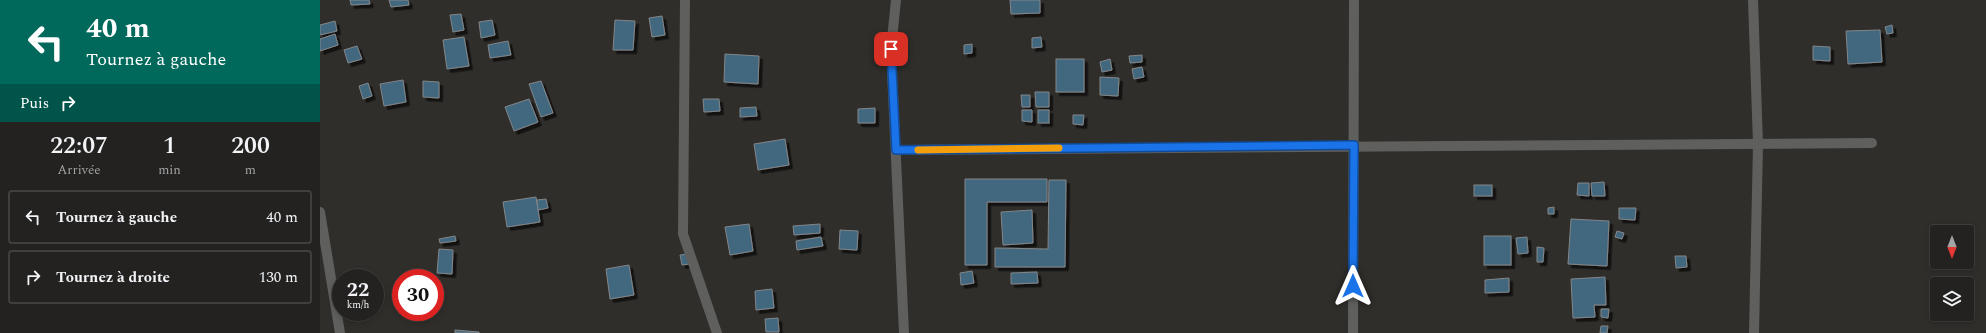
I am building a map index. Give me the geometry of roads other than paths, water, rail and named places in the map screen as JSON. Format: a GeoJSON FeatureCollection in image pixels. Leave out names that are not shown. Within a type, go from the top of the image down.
{"type":"FeatureCollection","features":[{"type":"Feature","properties":{"kind":"street"},"geometry":{"type":"LineString","coordinates":[[685,0],[683,234],[717,333]]}},
{"type":"Feature","properties":{"kind":"street"},"geometry":{"type":"LineString","coordinates":[[896,0],[891,49],[904,333]]}},
{"type":"Feature","properties":{"kind":"street"},"geometry":{"type":"LineString","coordinates":[[1353,333],[1354,0]]}},
{"type":"Feature","properties":{"kind":"street"},"geometry":{"type":"LineString","coordinates":[[1753,0],[1758,144],[1754,333]]}},
{"type":"Feature","properties":{"kind":"street"},"geometry":{"type":"LineString","coordinates":[[896,150],[1354,145],[1872,143]]}},
{"type":"Feature","properties":{"kind":"street"},"geometry":{"type":"LineString","coordinates":[[320,212],[340,333]]}}]}
